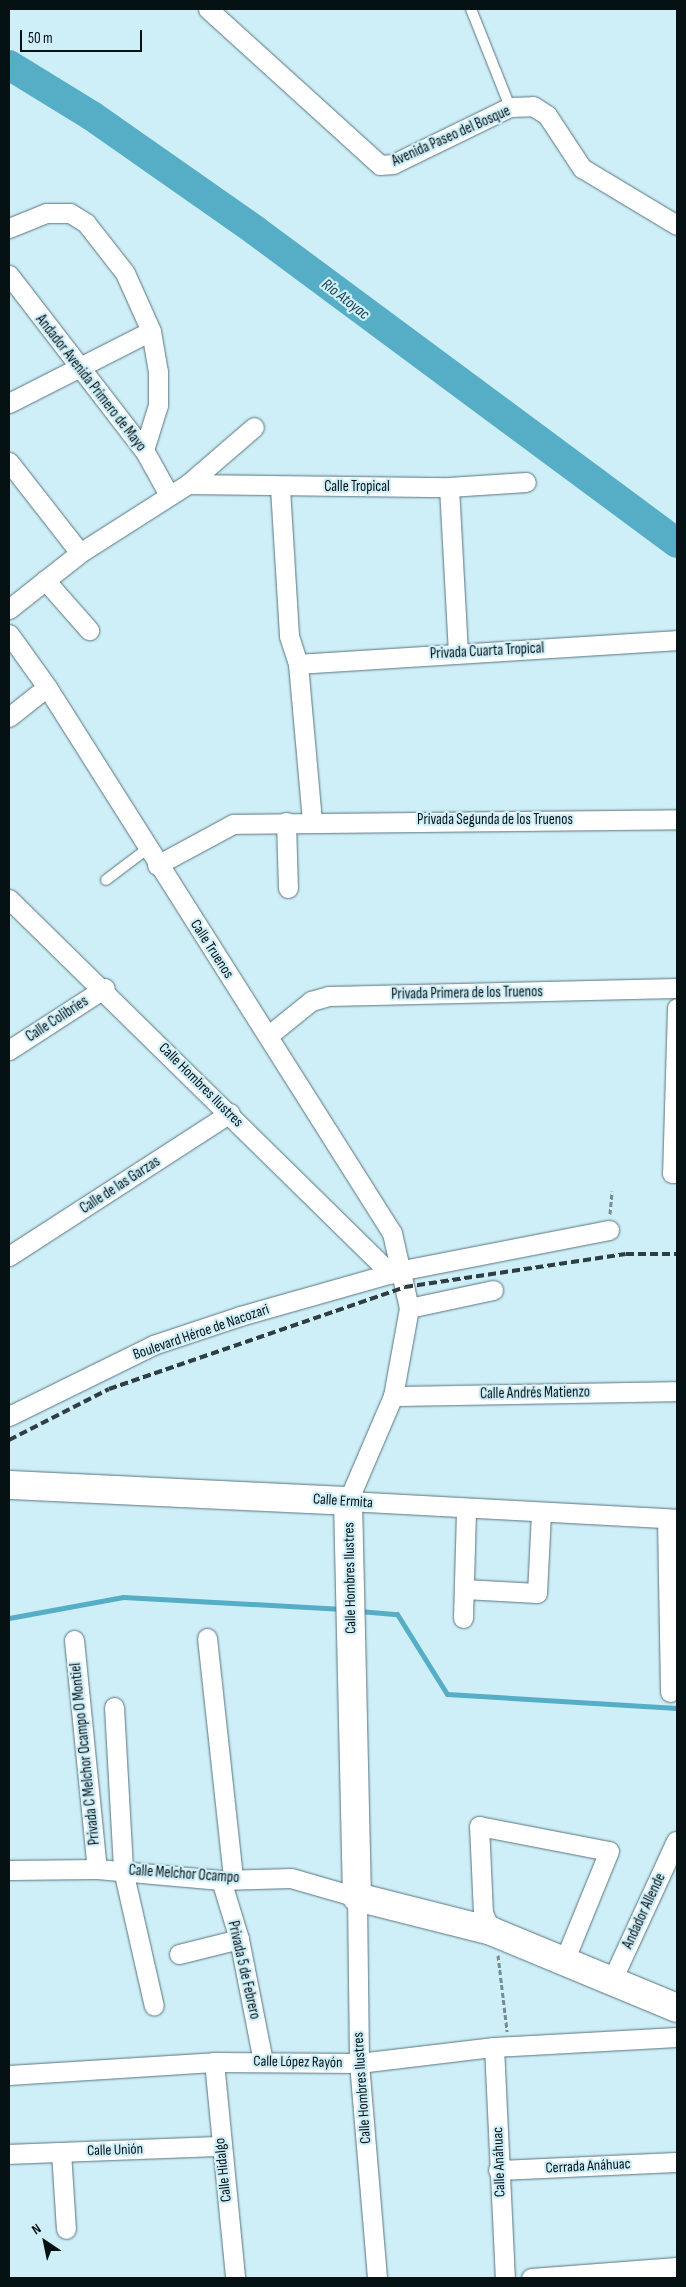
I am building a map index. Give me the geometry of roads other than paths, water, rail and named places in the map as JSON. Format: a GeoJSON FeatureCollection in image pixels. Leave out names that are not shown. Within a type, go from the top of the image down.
{"type":"FeatureCollection","features":[{"type":"Feature","properties":{"kind":"street","name":"Avenida Paseo del Bosque"},"geometry":{"type":"LineString","coordinates":[[208,9],[380,165],[393,164],[510,107],[534,106],[547,115],[582,168],[677,225]]}},
{"type":"Feature","properties":{"kind":"street"},"geometry":{"type":"LineString","coordinates":[[9,228],[46,213],[70,213],[86,223],[125,273],[151,331],[158,405],[144,450]]}},
{"type":"Feature","properties":{"kind":"street","name":"Andador Avenida Primero de Mayo"},"geometry":{"type":"LineString","coordinates":[[9,274],[75,366],[144,450],[169,495]]}},
{"type":"Feature","properties":{"kind":"street"},"geometry":{"type":"LineString","coordinates":[[9,403],[75,366],[151,331]]}},
{"type":"Feature","properties":{"kind":"street"},"geometry":{"type":"LineString","coordinates":[[9,610],[80,553],[188,484],[254,427]]}},
{"type":"Feature","properties":{"kind":"street"},"geometry":{"type":"LineString","coordinates":[[9,462],[80,553]]}},
{"type":"Feature","properties":{"kind":"street","name":"Calle Tropical"},"geometry":{"type":"LineString","coordinates":[[188,484],[280,488],[449,487],[526,482]]}},
{"type":"Feature","properties":{"kind":"street"},"geometry":{"type":"LineString","coordinates":[[449,487],[458,653]]}},
{"type":"Feature","properties":{"kind":"street"},"geometry":{"type":"LineString","coordinates":[[280,488],[289,636],[298,664],[312,820]]}},
{"type":"Feature","properties":{"kind":"street"},"geometry":{"type":"LineString","coordinates":[[46,580],[89,630]]}},
{"type":"Feature","properties":{"kind":"street","name":"Calle Truenos"},"geometry":{"type":"LineString","coordinates":[[9,634],[47,687],[157,865],[269,1035],[392,1233],[397,1272]]}},
{"type":"Feature","properties":{"kind":"street","name":"Privada Cuarta Tropical"},"geometry":{"type":"LineString","coordinates":[[298,664],[677,640]]}},
{"type":"Feature","properties":{"kind":"street"},"geometry":{"type":"LineString","coordinates":[[9,717],[47,687]]}},
{"type":"Feature","properties":{"kind":"street","name":"Privada Segunda de los Truenos"},"geometry":{"type":"LineString","coordinates":[[157,865],[233,824],[312,820],[677,819]]}},
{"type":"Feature","properties":{"kind":"street"},"geometry":{"type":"LineString","coordinates":[[286,822],[288,888]]}},
{"type":"Feature","properties":{"kind":"street","name":"Calle Hombres Ilustres"},"geometry":{"type":"LineString","coordinates":[[9,898],[105,988],[230,1114],[397,1272],[410,1308],[393,1396],[348,1501],[359,2063],[377,2278]]}},
{"type":"Feature","properties":{"kind":"street","name":"Calle Colibríes"},"geometry":{"type":"LineString","coordinates":[[9,1050],[105,988]]}},
{"type":"Feature","properties":{"kind":"street","name":"Privada Primera de los Truenos"},"geometry":{"type":"LineString","coordinates":[[269,1035],[311,1001],[328,996],[677,988]]}},
{"type":"Feature","properties":{"kind":"street"},"geometry":{"type":"LineString","coordinates":[[675,1173],[677,1008]]}},
{"type":"Feature","properties":{"kind":"street","name":"Calle de las Garzas"},"geometry":{"type":"LineString","coordinates":[[9,1256],[230,1114]]}},
{"type":"Feature","properties":{"kind":"street","name":"Boulevard Héroe de Nacozari"},"geometry":{"type":"LineString","coordinates":[[9,1416],[153,1345],[397,1272],[609,1230]]}},
{"type":"Feature","properties":{"kind":"street"},"geometry":{"type":"LineString","coordinates":[[410,1308],[494,1290]]}},
{"type":"Feature","properties":{"kind":"street","name":"Calle Andrés Matienzo"},"geometry":{"type":"LineString","coordinates":[[393,1396],[677,1391]]}},
{"type":"Feature","properties":{"kind":"street","name":"Calle Ermita"},"geometry":{"type":"LineString","coordinates":[[9,1485],[348,1501],[541,1514],[672,1519]]}},
{"type":"Feature","properties":{"kind":"street"},"geometry":{"type":"LineString","coordinates":[[463,1618],[466,1509]]}},
{"type":"Feature","properties":{"kind":"street"},"geometry":{"type":"LineString","coordinates":[[464,1589],[537,1592],[541,1514]]}},
{"type":"Feature","properties":{"kind":"street"},"geometry":{"type":"LineString","coordinates":[[670,1692],[672,1519]]}},
{"type":"Feature","properties":{"kind":"street","name":"Privada 5 de Febrero"},"geometry":{"type":"LineString","coordinates":[[207,1638],[227,1879],[263,2061]]}},
{"type":"Feature","properties":{"kind":"street","name":"Privada C Melchor Ocampo O Montiel"},"geometry":{"type":"LineString","coordinates":[[74,1640],[97,1869]]}},
{"type":"Feature","properties":{"kind":"street"},"geometry":{"type":"LineString","coordinates":[[114,1707],[123,1870],[154,2006]]}},
{"type":"Feature","properties":{"kind":"street"},"geometry":{"type":"LineString","coordinates":[[494,1939],[483,1914],[479,1826],[609,1851],[564,1961]]}},
{"type":"Feature","properties":{"kind":"street","name":"Andador Allende"},"geometry":{"type":"LineString","coordinates":[[612,1980],[676,1841]]}},
{"type":"Feature","properties":{"kind":"street","name":"Calle Melchor Ocampo"},"geometry":{"type":"LineString","coordinates":[[9,1870],[97,1869],[227,1879],[291,1878],[357,1897]]}},
{"type":"Feature","properties":{"kind":"street"},"geometry":{"type":"LineString","coordinates":[[357,1897],[564,1961],[677,2008]]}},
{"type":"Feature","properties":{"kind":"street"},"geometry":{"type":"LineString","coordinates":[[179,1954],[239,1939]]}},
{"type":"Feature","properties":{"kind":"street","name":"Calle López Rayón"},"geometry":{"type":"LineString","coordinates":[[10,2070],[263,2061],[359,2063],[501,2041],[677,2037]]}},
{"type":"Feature","properties":{"kind":"street","name":"Calle Anáhuac"},"geometry":{"type":"LineString","coordinates":[[501,2041],[498,2170],[504,2278]]}},
{"type":"Feature","properties":{"kind":"street","name":"Calle Hidalgo"},"geometry":{"type":"LineString","coordinates":[[214,2062],[220,2146],[235,2278]]}},
{"type":"Feature","properties":{"kind":"street","name":"Calle Unión"},"geometry":{"type":"LineString","coordinates":[[9,2154],[220,2146]]}},
{"type":"Feature","properties":{"kind":"street"},"geometry":{"type":"LineString","coordinates":[[62,2152],[66,2229]]}},
{"type":"Feature","properties":{"kind":"street","name":"Cerrada Anáhuac"},"geometry":{"type":"LineString","coordinates":[[498,2170],[677,2162]]}},
{"type":"Feature","properties":{"kind":"street"},"geometry":{"type":"LineString","coordinates":[[531,2278],[677,2266]]}},
{"type":"Feature","properties":{"kind":"lane"},"geometry":{"type":"LineString","coordinates":[[471,9],[510,107]]}},
{"type":"Feature","properties":{"kind":"lane"},"geometry":{"type":"LineString","coordinates":[[106,880],[147,849]]}},
{"type":"Feature","properties":{"kind":"waterway","name":"Río Atoyac"},"geometry":{"type":"LineString","coordinates":[[9,65],[92,116],[256,231],[677,543]]}},
{"type":"Feature","properties":{"kind":"waterway"},"geometry":{"type":"LineString","coordinates":[[9,1618],[123,1597],[343,1609]]}},
{"type":"Feature","properties":{"kind":"waterway"},"geometry":{"type":"LineString","coordinates":[[359,1611],[397,1614],[447,1694],[677,1708]]}},
{"type":"Feature","properties":{"kind":"railway"},"geometry":{"type":"LineString","coordinates":[[9,1440],[109,1389],[405,1287],[626,1254],[677,1254]]}}]}
